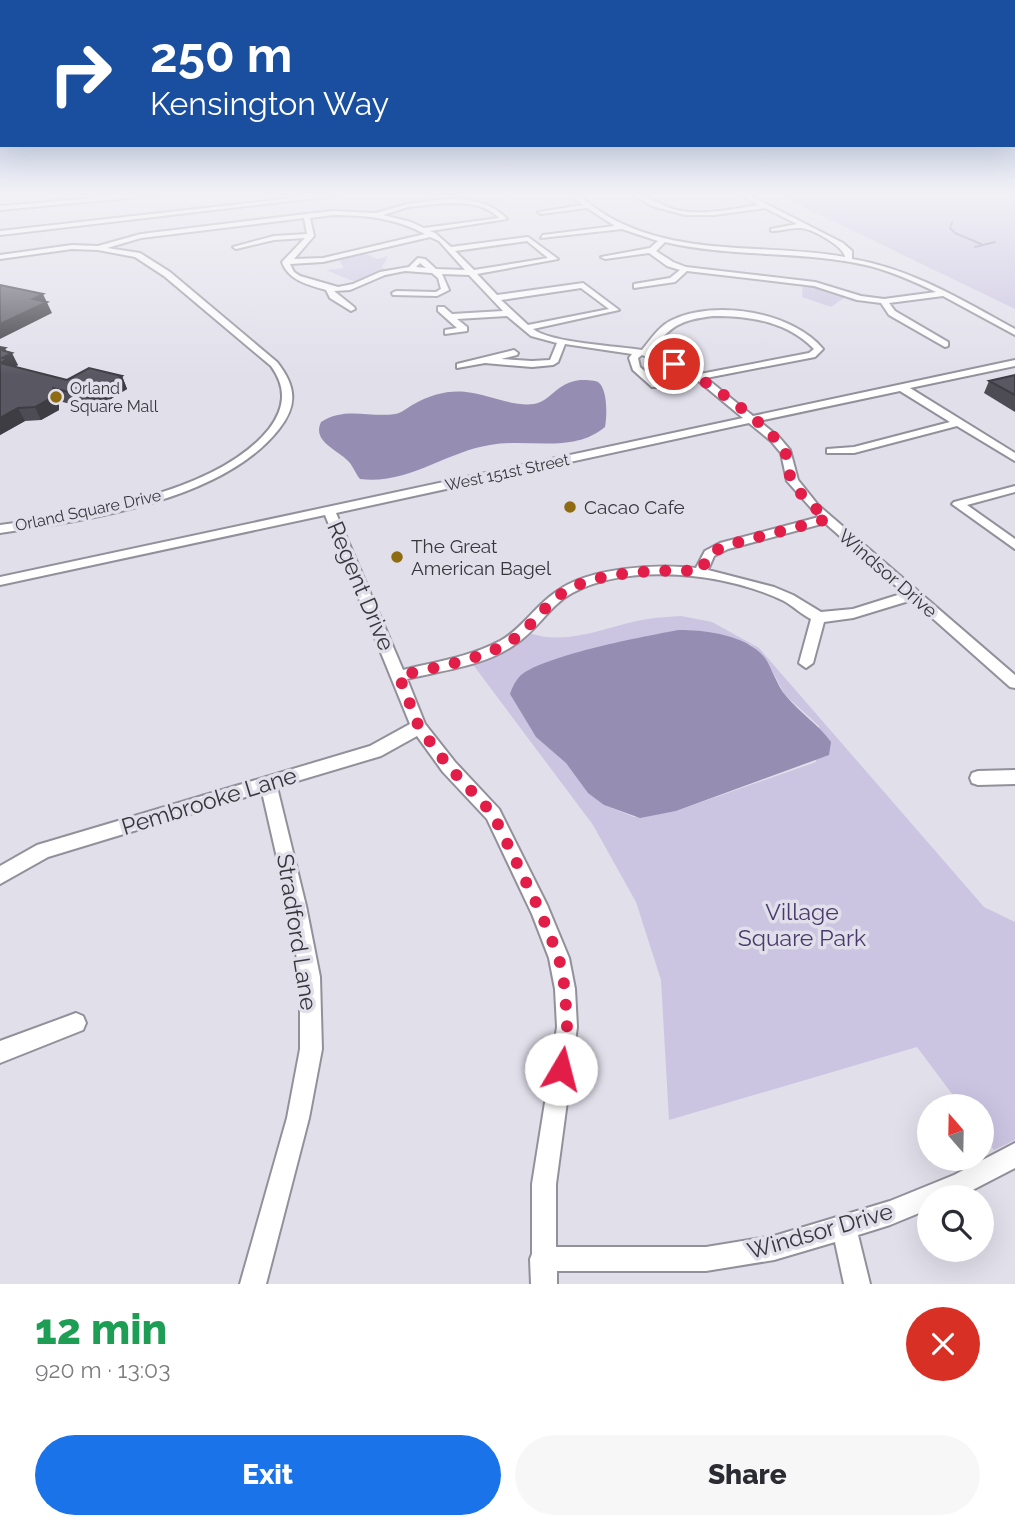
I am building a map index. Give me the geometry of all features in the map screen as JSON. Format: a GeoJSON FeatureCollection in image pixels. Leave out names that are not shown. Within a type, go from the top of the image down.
{"type":"FeatureCollection","features":[{"type":"Feature","properties":{"kind":"street","name":"Orland Square Drive"},"geometry":{"type":"LineString","coordinates":[[0,529],[114,508],[199,481],[230,467],[264,444],[287,411],[288,397],[284,380],[270,360],[151,262],[136,255]]}},
{"type":"Feature","properties":{"kind":"street"},"geometry":{"type":"LineString","coordinates":[[286,262],[293,255]]}},
{"type":"Feature","properties":{"kind":"street"},"geometry":{"type":"LineString","coordinates":[[286,262],[323,260],[342,255]]}},
{"type":"Feature","properties":{"kind":"street"},"geometry":{"type":"LineString","coordinates":[[455,255],[509,313],[525,328],[615,311],[585,285],[496,298]]}},
{"type":"Feature","properties":{"kind":"street"},"geometry":{"type":"LineString","coordinates":[[286,262],[290,273],[330,290],[357,287],[393,271],[411,269],[439,278],[551,261],[553,258],[549,255]]}},
{"type":"Feature","properties":{"kind":"street"},"geometry":{"type":"LineString","coordinates":[[605,257],[619,255]]}},
{"type":"Feature","properties":{"kind":"street"},"geometry":{"type":"LineString","coordinates":[[658,255],[667,262],[685,269],[815,284],[860,298],[884,301],[941,294]]}},
{"type":"Feature","properties":{"kind":"street"},"geometry":{"type":"LineString","coordinates":[[804,255],[849,260],[899,273],[1015,332]]}},
{"type":"Feature","properties":{"kind":"street"},"geometry":{"type":"LineString","coordinates":[[848,255],[849,260]]}},
{"type":"Feature","properties":{"kind":"street"},"geometry":{"type":"LineString","coordinates":[[637,286],[672,280],[685,269]]}},
{"type":"Feature","properties":{"kind":"street"},"geometry":{"type":"LineString","coordinates":[[396,293],[442,292],[445,290],[439,278]]}},
{"type":"Feature","properties":{"kind":"street"},"geometry":{"type":"LineString","coordinates":[[330,290],[333,296],[351,309]]}},
{"type":"Feature","properties":{"kind":"street"},"geometry":{"type":"LineString","coordinates":[[884,301],[892,313],[945,344]]}},
{"type":"Feature","properties":{"kind":"street"},"geometry":{"type":"LineString","coordinates":[[441,309],[464,329],[447,332]]}},
{"type":"Feature","properties":{"kind":"street"},"geometry":{"type":"LineString","coordinates":[[655,385],[638,370],[633,358],[666,327],[680,319],[733,312],[767,320],[808,337],[819,351],[812,355],[699,377]]}},
{"type":"Feature","properties":{"kind":"street"},"geometry":{"type":"LineString","coordinates":[[451,317],[509,313]]}},
{"type":"Feature","properties":{"kind":"street","name":"Windsor Drive"},"geometry":{"type":"LineString","coordinates":[[525,328],[541,337],[641,352],[699,377],[753,419],[786,452],[793,481],[804,498],[1015,683]]}},
{"type":"Feature","properties":{"kind":"street"},"geometry":{"type":"LineString","coordinates":[[485,360],[526,364],[552,362],[562,341]]}},
{"type":"Feature","properties":{"kind":"street"},"geometry":{"type":"LineString","coordinates":[[460,366],[511,350],[526,364]]}},
{"type":"Feature","properties":{"kind":"street","name":"West 151st Street"},"geometry":{"type":"LineString","coordinates":[[0,581],[1015,363]]}},
{"type":"Feature","properties":{"kind":"street"},"geometry":{"type":"LineString","coordinates":[[638,370],[674,364]]}},
{"type":"Feature","properties":{"kind":"street"},"geometry":{"type":"LineString","coordinates":[[901,387],[1015,458]]}},
{"type":"Feature","properties":{"kind":"street"},"geometry":{"type":"LineString","coordinates":[[831,451],[854,450],[959,423]]}},
{"type":"Feature","properties":{"kind":"street"},"geometry":{"type":"LineString","coordinates":[[1015,489],[958,504],[1015,545]]}},
{"type":"Feature","properties":{"kind":"street","name":"Regent Drive"},"geometry":{"type":"LineString","coordinates":[[329,510],[419,727],[449,767],[493,814],[540,911],[559,958],[565,989],[567,1027],[544,1184],[544,1284]]}},
{"type":"Feature","properties":{"kind":"street"},"geometry":{"type":"LineString","coordinates":[[701,571],[709,554],[724,546],[828,519]]}},
{"type":"Feature","properties":{"kind":"street"},"geometry":{"type":"LineString","coordinates":[[399,676],[470,658],[506,644],[561,595],[579,585],[639,572],[701,571],[738,580],[789,599],[818,617],[836,617],[913,595]]}},
{"type":"Feature","properties":{"kind":"street"},"geometry":{"type":"LineString","coordinates":[[806,663],[818,617]]}},
{"type":"Feature","properties":{"kind":"street","name":"Pembrooke Lane"},"geometry":{"type":"LineString","coordinates":[[0,876],[43,851],[375,751],[419,727]]}},
{"type":"Feature","properties":{"kind":"street"},"geometry":{"type":"LineString","coordinates":[[978,778],[1015,777]]}},
{"type":"Feature","properties":{"kind":"street","name":"Stradford Lane"},"geometry":{"type":"LineString","coordinates":[[253,1284],[298,1118],[311,1049],[310,977],[297,906],[268,783]]}},
{"type":"Feature","properties":{"kind":"street"},"geometry":{"type":"LineString","coordinates":[[0,1052],[76,1024]]}},
{"type":"Feature","properties":{"kind":"street","name":"Windsor Drive"},"geometry":{"type":"LineString","coordinates":[[960,1185],[1015,1155]]}},
{"type":"Feature","properties":{"kind":"street","name":"Windsor Drive"},"geometry":{"type":"LineString","coordinates":[[542,1259],[706,1259],[774,1248],[917,1202]]}},
{"type":"Feature","properties":{"kind":"street"},"geometry":{"type":"LineString","coordinates":[[844,1227],[857,1284]]}},
{"type":"Feature","properties":{"kind":"green space"},"geometry":{"type":"Polygon","coordinates":[[[350,255],[368,255],[378,259],[388,256],[382,267],[386,272],[358,283],[326,270],[344,268],[338,258],[350,255]]]}},
{"type":"Feature","properties":{"kind":"green space"},"geometry":{"type":"Polygon","coordinates":[[[903,255],[1015,255],[1015,309],[903,255]]]}},
{"type":"Feature","properties":{"kind":"green space"},"geometry":{"type":"Polygon","coordinates":[[[803,284],[847,296],[831,307],[802,297],[803,284]]]}},
{"type":"Feature","properties":{"kind":"green space","name":"Village Square Park"},"geometry":{"type":"Polygon","coordinates":[[[681,616],[712,622],[759,648],[984,907],[1015,922],[1015,1140],[994,1150],[994,1094],[952,1094],[917,1047],[669,1120],[661,980],[636,902],[593,825],[471,662],[529,633],[559,638],[588,634],[648,619],[681,616]],[[689,630],[547,662],[566,763],[604,805],[634,817],[676,811],[816,762],[819,726],[785,695],[770,667],[751,645],[707,632],[689,630]]]}},
{"type":"Feature","properties":{"kind":"shaded area"},"geometry":{"type":"Polygon","coordinates":[[[580,380],[596,381],[604,391],[605,427],[592,435],[565,443],[490,445],[394,477],[360,479],[349,462],[326,444],[319,429],[321,422],[330,417],[348,413],[395,414],[426,398],[453,392],[474,393],[517,404],[534,404],[559,388],[580,380]]]}},
{"type":"Feature","properties":{"kind":"shaded area"},"geometry":{"type":"Polygon","coordinates":[[[679,630],[725,635],[757,650],[765,658],[786,696],[831,742],[829,755],[676,811],[640,818],[604,805],[588,793],[566,763],[536,737],[510,694],[514,684],[521,675],[551,660],[597,647],[679,630]]]}},
{"type":"Feature","properties":{"kind":"building"},"geometry":{"type":"Polygon","coordinates":[[[0,285],[43,294],[33,299],[47,302],[0,324],[0,285]]]}},
{"type":"Feature","properties":{"kind":"building"},"geometry":{"type":"Polygon","coordinates":[[[0,347],[5,348],[1,350],[12,353],[2,358],[8,359],[0,363],[0,347]]]}},
{"type":"Feature","properties":{"kind":"building"},"geometry":{"type":"Polygon","coordinates":[[[0,363],[67,380],[89,368],[122,376],[88,397],[53,388],[53,397],[35,407],[18,408],[0,418],[0,363]]]}},
{"type":"Feature","properties":{"kind":"building"},"geometry":{"type":"Polygon","coordinates":[[[1015,375],[1015,395],[989,381],[1015,375]]]}},
{"type":"Feature","properties":{"kind":"place","name":"Orland Square Mall"},"geometry":{"type":"Point","coordinates":[56,397]}},
{"type":"Feature","properties":{"kind":"place","name":"Cacao Cafe"},"geometry":{"type":"Point","coordinates":[570,507]}},
{"type":"Feature","properties":{"kind":"place","name":"The Great American Bagel"},"geometry":{"type":"Point","coordinates":[397,557]}},
{"type":"Feature","properties":{"kind":"route"},"geometry":{"type":"LineString","coordinates":[[561,1069],[567,1027],[565,989],[559,958],[540,911],[493,814],[449,767],[419,727],[399,676],[470,658],[506,644],[561,595],[579,585],[628,573],[701,571],[709,554],[724,546],[828,519],[799,491],[788,471],[786,452],[775,439],[699,377],[674,364]]}}]}
